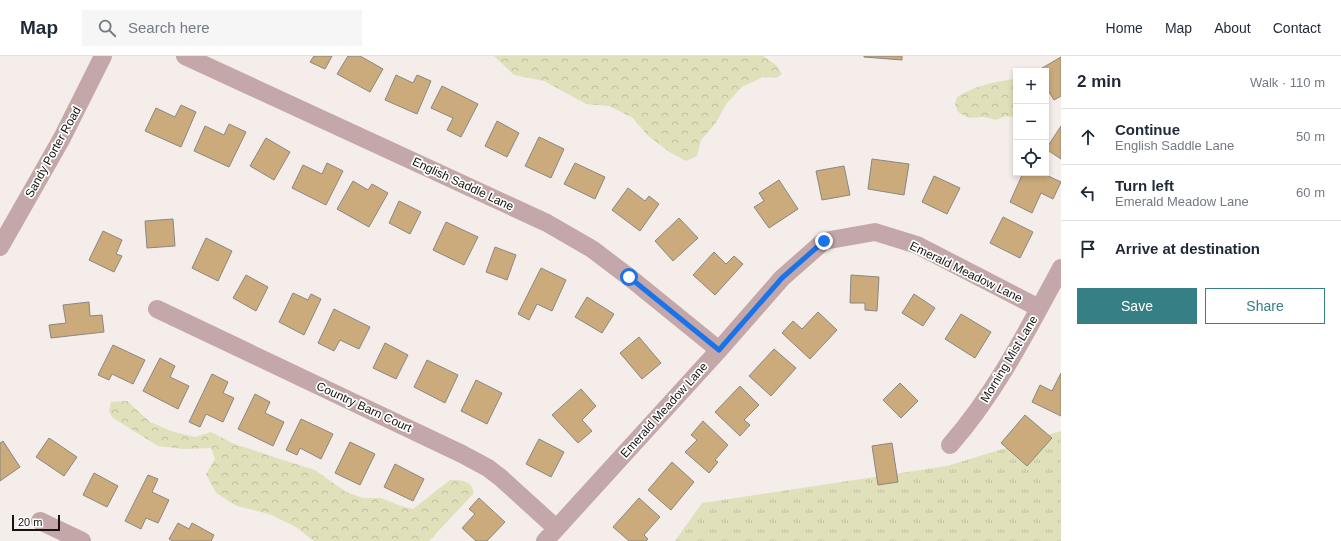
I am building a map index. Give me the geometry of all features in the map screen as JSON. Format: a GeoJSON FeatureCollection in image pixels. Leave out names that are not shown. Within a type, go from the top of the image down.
{"type":"FeatureCollection","features":[{"type":"Feature","properties":{"kind":"street","name":"Sandy Porter Road"},"geometry":{"type":"LineString","coordinates":[[0,247],[62,138],[103,56]]}},
{"type":"Feature","properties":{"kind":"street","name":"English Saddle Lane"},"geometry":{"type":"LineString","coordinates":[[185,56],[547,223],[592,249],[719,350]]}},
{"type":"Feature","properties":{"kind":"street","name":"Emerald Meadow Lane"},"geometry":{"type":"LineString","coordinates":[[551,535],[719,350],[782,278],[824,241],[875,232],[917,245],[1039,308]]}},
{"type":"Feature","properties":{"kind":"street","name":"Morning Mist Lane"},"geometry":{"type":"LineString","coordinates":[[950,445],[969,424],[1011,359],[1061,268]]}},
{"type":"Feature","properties":{"kind":"street","name":"Country Barn Court"},"geometry":{"type":"LineString","coordinates":[[157,309],[462,454],[488,468],[525,498],[551,535]]}},
{"type":"Feature","properties":{"kind":"street"},"geometry":{"type":"LineString","coordinates":[[40,521],[82,541]]}},
{"type":"Feature","properties":{"kind":"green space"},"geometry":{"type":"Polygon","coordinates":[[[494,56],[763,56],[776,65],[782,74],[776,78],[763,77],[742,87],[727,103],[715,124],[701,140],[697,156],[686,161],[671,153],[648,136],[633,118],[609,106],[586,104],[544,81],[514,75],[494,56]]]}},
{"type":"Feature","properties":{"kind":"green space"},"geometry":{"type":"Polygon","coordinates":[[[1013,79],[1013,117],[1006,116],[996,120],[984,117],[968,118],[958,112],[955,104],[957,97],[978,87],[1013,79]]]}},
{"type":"Feature","properties":{"kind":"green space"},"geometry":{"type":"Polygon","coordinates":[[[127,401],[150,422],[171,431],[195,437],[211,432],[232,443],[315,470],[346,492],[363,498],[381,498],[413,509],[450,480],[468,483],[471,485],[474,493],[429,541],[314,541],[296,527],[269,514],[237,506],[216,493],[206,474],[215,459],[211,448],[184,449],[158,446],[113,418],[109,412],[111,402],[127,401]]]}},
{"type":"Feature","properties":{"kind":"green space"},"geometry":{"type":"Polygon","coordinates":[[[1061,431],[1061,541],[675,541],[702,503],[947,466],[1061,431]]]}},
{"type":"Feature","properties":{"kind":"building"},"geometry":{"type":"Polygon","coordinates":[[[314,56],[332,56],[325,69],[310,62],[314,56]]]}},
{"type":"Feature","properties":{"kind":"building"},"geometry":{"type":"Polygon","coordinates":[[[348,56],[360,56],[383,69],[370,92],[337,74],[348,56]]]}},
{"type":"Feature","properties":{"kind":"building"},"geometry":{"type":"Polygon","coordinates":[[[902,56],[902,60],[864,57],[902,56]]]}},
{"type":"Feature","properties":{"kind":"building"},"geometry":{"type":"Polygon","coordinates":[[[1061,57],[1061,96],[1054,100],[1049,92],[1049,68],[1042,68],[1061,57]]]}},
{"type":"Feature","properties":{"kind":"building"},"geometry":{"type":"Polygon","coordinates":[[[396,75],[413,83],[417,75],[431,81],[417,114],[385,100],[396,75]]]}},
{"type":"Feature","properties":{"kind":"building"},"geometry":{"type":"Polygon","coordinates":[[[442,86],[478,104],[461,137],[447,130],[453,118],[431,108],[442,86]]]}},
{"type":"Feature","properties":{"kind":"building"},"geometry":{"type":"Polygon","coordinates":[[[181,105],[196,112],[181,147],[145,131],[156,108],[175,117],[181,105]]]}},
{"type":"Feature","properties":{"kind":"building"},"geometry":{"type":"Polygon","coordinates":[[[497,121],[519,133],[507,157],[485,146],[497,121]]]}},
{"type":"Feature","properties":{"kind":"building"},"geometry":{"type":"Polygon","coordinates":[[[229,124],[246,132],[229,167],[194,151],[205,126],[224,135],[229,124]]]}},
{"type":"Feature","properties":{"kind":"building"},"geometry":{"type":"Polygon","coordinates":[[[1061,126],[1061,159],[1049,151],[1049,144],[1061,126]]]}},
{"type":"Feature","properties":{"kind":"building"},"geometry":{"type":"Polygon","coordinates":[[[539,137],[564,149],[551,178],[525,166],[539,137]]]}},
{"type":"Feature","properties":{"kind":"building"},"geometry":{"type":"Polygon","coordinates":[[[266,138],[290,152],[274,180],[250,166],[266,138]]]}},
{"type":"Feature","properties":{"kind":"building"},"geometry":{"type":"Polygon","coordinates":[[[872,159],[909,164],[904,195],[868,189],[872,159]]]}},
{"type":"Feature","properties":{"kind":"building"},"geometry":{"type":"Polygon","coordinates":[[[327,163],[343,171],[326,205],[292,188],[303,165],[322,174],[327,163]]]}},
{"type":"Feature","properties":{"kind":"building"},"geometry":{"type":"Polygon","coordinates":[[[575,163],[605,177],[595,199],[564,184],[575,163]]]}},
{"type":"Feature","properties":{"kind":"building"},"geometry":{"type":"Polygon","coordinates":[[[844,166],[850,195],[822,200],[816,171],[844,166]]]}},
{"type":"Feature","properties":{"kind":"building"},"geometry":{"type":"Polygon","coordinates":[[[934,176],[960,188],[947,214],[922,202],[934,176]]]}},
{"type":"Feature","properties":{"kind":"building"},"geometry":{"type":"Polygon","coordinates":[[[1022,176],[1048,176],[1061,182],[1053,199],[1041,193],[1032,213],[1010,202],[1022,176]]]}},
{"type":"Feature","properties":{"kind":"building"},"geometry":{"type":"Polygon","coordinates":[[[779,180],[798,209],[769,228],[754,207],[764,201],[759,193],[779,180]]]}},
{"type":"Feature","properties":{"kind":"building"},"geometry":{"type":"Polygon","coordinates":[[[353,181],[368,190],[372,184],[388,193],[369,227],[337,209],[353,181]]]}},
{"type":"Feature","properties":{"kind":"building"},"geometry":{"type":"Polygon","coordinates":[[[628,188],[645,201],[649,196],[659,204],[640,231],[612,210],[628,188]]]}},
{"type":"Feature","properties":{"kind":"building"},"geometry":{"type":"Polygon","coordinates":[[[399,201],[421,212],[410,234],[389,223],[399,201]]]}},
{"type":"Feature","properties":{"kind":"building"},"geometry":{"type":"Polygon","coordinates":[[[1003,217],[1033,232],[1020,258],[990,243],[1003,217]]]}},
{"type":"Feature","properties":{"kind":"building"},"geometry":{"type":"Polygon","coordinates":[[[679,218],[698,238],[673,261],[655,241],[679,218]]]}},
{"type":"Feature","properties":{"kind":"building"},"geometry":{"type":"Polygon","coordinates":[[[173,219],[175,246],[147,248],[145,221],[173,219]]]}},
{"type":"Feature","properties":{"kind":"building"},"geometry":{"type":"Polygon","coordinates":[[[446,222],[478,237],[464,265],[433,250],[446,222]]]}},
{"type":"Feature","properties":{"kind":"building"},"geometry":{"type":"Polygon","coordinates":[[[103,231],[122,240],[116,254],[122,256],[114,272],[89,260],[103,231]]]}},
{"type":"Feature","properties":{"kind":"building"},"geometry":{"type":"Polygon","coordinates":[[[206,238],[232,251],[218,281],[192,268],[206,238]]]}},
{"type":"Feature","properties":{"kind":"building"},"geometry":{"type":"Polygon","coordinates":[[[495,247],[516,255],[507,280],[486,272],[495,247]]]}},
{"type":"Feature","properties":{"kind":"building"},"geometry":{"type":"Polygon","coordinates":[[[714,252],[726,264],[734,256],[743,264],[715,295],[693,275],[714,252]]]}},
{"type":"Feature","properties":{"kind":"building"},"geometry":{"type":"Polygon","coordinates":[[[541,268],[566,280],[552,311],[537,304],[529,320],[518,314],[541,268]]]}},
{"type":"Feature","properties":{"kind":"building"},"geometry":{"type":"Polygon","coordinates":[[[246,275],[268,287],[256,311],[233,298],[246,275]]]}},
{"type":"Feature","properties":{"kind":"building"},"geometry":{"type":"Polygon","coordinates":[[[851,275],[879,277],[877,311],[865,310],[865,303],[850,303],[851,275]]]}},
{"type":"Feature","properties":{"kind":"building"},"geometry":{"type":"Polygon","coordinates":[[[293,293],[308,300],[311,294],[321,299],[304,335],[279,322],[293,293]]]}},
{"type":"Feature","properties":{"kind":"building"},"geometry":{"type":"Polygon","coordinates":[[[914,294],[935,308],[923,326],[902,313],[914,294]]]}},
{"type":"Feature","properties":{"kind":"building"},"geometry":{"type":"Polygon","coordinates":[[[587,297],[614,314],[602,333],[575,317],[587,297]]]}},
{"type":"Feature","properties":{"kind":"building"},"geometry":{"type":"Polygon","coordinates":[[[89,302],[90,316],[102,315],[104,332],[51,338],[49,325],[66,323],[63,305],[89,302]]]}},
{"type":"Feature","properties":{"kind":"building"},"geometry":{"type":"Polygon","coordinates":[[[334,309],[370,327],[359,349],[340,340],[334,351],[318,343],[334,309]]]}},
{"type":"Feature","properties":{"kind":"building"},"geometry":{"type":"Polygon","coordinates":[[[818,312],[837,330],[810,359],[782,333],[793,321],[802,329],[818,312]]]}},
{"type":"Feature","properties":{"kind":"building"},"geometry":{"type":"Polygon","coordinates":[[[961,314],[991,332],[975,358],[945,339],[961,314]]]}},
{"type":"Feature","properties":{"kind":"building"},"geometry":{"type":"Polygon","coordinates":[[[639,337],[661,363],[642,379],[620,353],[639,337]]]}},
{"type":"Feature","properties":{"kind":"building"},"geometry":{"type":"Polygon","coordinates":[[[385,343],[408,355],[396,379],[373,368],[385,343]]]}},
{"type":"Feature","properties":{"kind":"building"},"geometry":{"type":"Polygon","coordinates":[[[113,345],[145,360],[133,384],[112,374],[109,380],[98,375],[113,345]]]}},
{"type":"Feature","properties":{"kind":"building"},"geometry":{"type":"Polygon","coordinates":[[[774,349],[796,368],[771,396],[749,376],[774,349]]]}},
{"type":"Feature","properties":{"kind":"building"},"geometry":{"type":"Polygon","coordinates":[[[160,358],[175,366],[170,377],[189,386],[178,409],[143,391],[160,358]]]}},
{"type":"Feature","properties":{"kind":"building"},"geometry":{"type":"Polygon","coordinates":[[[427,360],[458,375],[445,403],[414,387],[427,360]]]}},
{"type":"Feature","properties":{"kind":"building"},"geometry":{"type":"Polygon","coordinates":[[[1061,373],[1061,416],[1032,402],[1040,385],[1052,391],[1061,373]]]}},
{"type":"Feature","properties":{"kind":"building"},"geometry":{"type":"Polygon","coordinates":[[[212,374],[228,382],[223,393],[234,398],[223,422],[206,414],[200,427],[189,422],[212,374]]]}},
{"type":"Feature","properties":{"kind":"building"},"geometry":{"type":"Polygon","coordinates":[[[476,380],[502,393],[487,424],[461,411],[476,380]]]}},
{"type":"Feature","properties":{"kind":"building"},"geometry":{"type":"Polygon","coordinates":[[[900,383],[918,401],[901,418],[883,400],[900,383]]]}},
{"type":"Feature","properties":{"kind":"building"},"geometry":{"type":"Polygon","coordinates":[[[740,386],[759,405],[744,420],[750,425],[740,436],[715,412],[740,386]]]}},
{"type":"Feature","properties":{"kind":"building"},"geometry":{"type":"Polygon","coordinates":[[[581,389],[596,406],[582,420],[592,431],[578,443],[552,415],[581,389]]]}},
{"type":"Feature","properties":{"kind":"building"},"geometry":{"type":"Polygon","coordinates":[[[255,394],[270,402],[265,413],[284,422],[273,446],[238,429],[255,394]]]}},
{"type":"Feature","properties":{"kind":"building"},"geometry":{"type":"Polygon","coordinates":[[[1025,415],[1052,438],[1027,466],[1001,443],[1025,415]]]}},
{"type":"Feature","properties":{"kind":"building"},"geometry":{"type":"Polygon","coordinates":[[[301,419],[333,434],[321,459],[300,448],[297,455],[286,450],[301,419]]]}},
{"type":"Feature","properties":{"kind":"building"},"geometry":{"type":"Polygon","coordinates":[[[703,421],[728,445],[715,460],[718,462],[709,473],[685,452],[697,440],[691,435],[703,421]]]}},
{"type":"Feature","properties":{"kind":"building"},"geometry":{"type":"Polygon","coordinates":[[[49,438],[77,457],[64,476],[36,457],[49,438]]]}},
{"type":"Feature","properties":{"kind":"building"},"geometry":{"type":"Polygon","coordinates":[[[539,439],[564,452],[551,477],[526,464],[539,439]]]}},
{"type":"Feature","properties":{"kind":"building"},"geometry":{"type":"Polygon","coordinates":[[[3,441],[20,467],[0,481],[0,443],[3,441]]]}},
{"type":"Feature","properties":{"kind":"building"},"geometry":{"type":"Polygon","coordinates":[[[350,442],[375,454],[360,485],[335,473],[350,442]]]}},
{"type":"Feature","properties":{"kind":"building"},"geometry":{"type":"Polygon","coordinates":[[[892,443],[898,482],[878,485],[872,446],[892,443]]]}},
{"type":"Feature","properties":{"kind":"building"},"geometry":{"type":"Polygon","coordinates":[[[672,462],[694,482],[671,510],[648,490],[672,462]]]}},
{"type":"Feature","properties":{"kind":"building"},"geometry":{"type":"Polygon","coordinates":[[[395,464],[424,479],[413,501],[384,487],[395,464]]]}},
{"type":"Feature","properties":{"kind":"building"},"geometry":{"type":"Polygon","coordinates":[[[94,473],[118,486],[107,507],[83,495],[94,473]]]}},
{"type":"Feature","properties":{"kind":"building"},"geometry":{"type":"Polygon","coordinates":[[[148,475],[158,479],[152,492],[169,500],[158,523],[146,518],[141,529],[125,521],[148,475]]]}},
{"type":"Feature","properties":{"kind":"building"},"geometry":{"type":"Polygon","coordinates":[[[479,498],[505,522],[487,541],[476,541],[462,528],[475,514],[469,509],[479,498]]]}},
{"type":"Feature","properties":{"kind":"building"},"geometry":{"type":"Polygon","coordinates":[[[639,498],[660,517],[644,535],[648,539],[646,541],[629,541],[613,527],[639,498]]]}},
{"type":"Feature","properties":{"kind":"building"},"geometry":{"type":"Polygon","coordinates":[[[178,523],[189,529],[192,523],[214,535],[211,541],[173,541],[169,539],[178,523]]]}},
{"type":"Feature","properties":{"kind":"route"},"geometry":{"type":"LineString","coordinates":[[629,277],[719,350],[782,278],[824,241]]}}]}
